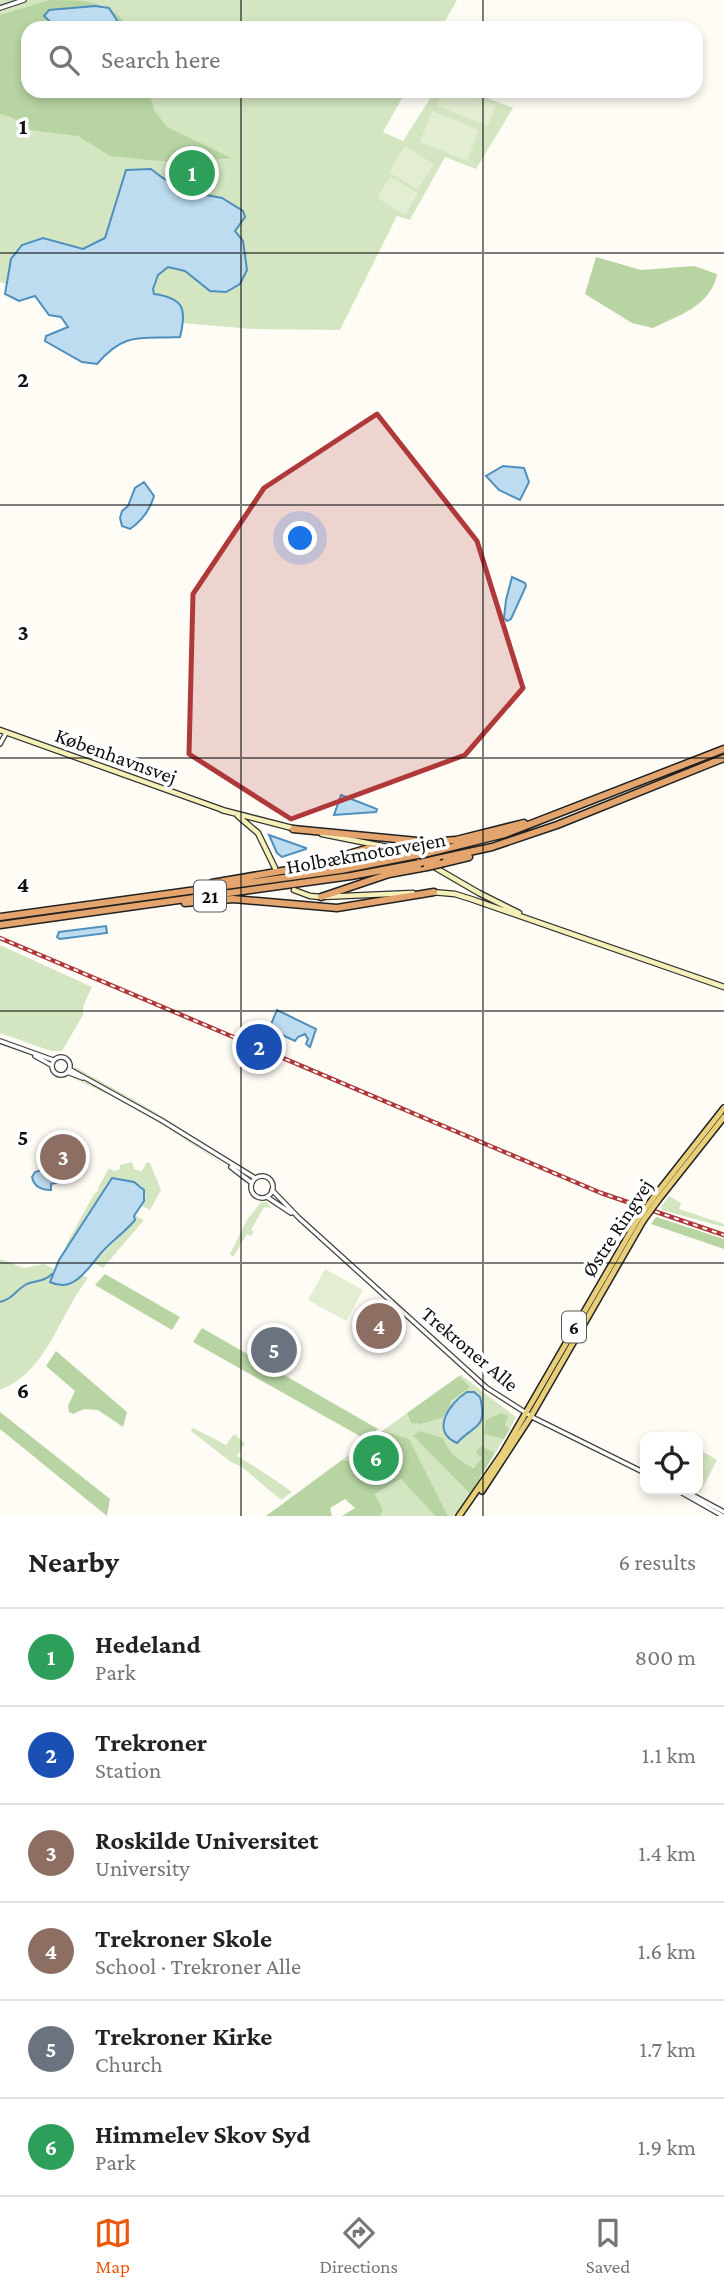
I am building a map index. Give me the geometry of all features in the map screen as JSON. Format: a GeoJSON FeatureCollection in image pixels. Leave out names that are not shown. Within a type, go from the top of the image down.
{"type":"FeatureCollection","features":[{"type":"Feature","properties":{"kind":"highway","name":"Holbækmotorvejen"},"geometry":{"type":"LineString","coordinates":[[0,917],[341,870],[406,854],[428,853],[505,834],[724,749]]}},
{"type":"Feature","properties":{"kind":"highway","name":"Holbækmotorvejen"},"geometry":{"type":"LineString","coordinates":[[0,925],[440,861],[530,835],[724,758]]}},
{"type":"Feature","properties":{"kind":"highway"},"geometry":{"type":"LineString","coordinates":[[293,828],[428,842],[456,840],[547,819]]}},
{"type":"Feature","properties":{"kind":"highway"},"geometry":{"type":"LineString","coordinates":[[161,894],[305,867],[369,848],[406,854]]}},
{"type":"Feature","properties":{"kind":"highway"},"geometry":{"type":"LineString","coordinates":[[321,897],[389,874],[427,867],[440,861]]}},
{"type":"Feature","properties":{"kind":"highway"},"geometry":{"type":"LineString","coordinates":[[155,904],[233,899],[337,908],[434,892]]}},
{"type":"Feature","properties":{"kind":"main road","name":"Københavnsvej"},"geometry":{"type":"LineString","coordinates":[[0,730],[239,817],[253,827],[275,868]]}},
{"type":"Feature","properties":{"kind":"main road","name":"Københavnsvej"},"geometry":{"type":"LineString","coordinates":[[222,810],[422,859],[499,904],[539,922]]}},
{"type":"Feature","properties":{"kind":"main road","name":"Københavnsvej"},"geometry":{"type":"LineString","coordinates":[[294,890],[321,897],[434,892],[455,894],[724,987]]}},
{"type":"Feature","properties":{"kind":"main road","name":"Østre Ringvej"},"geometry":{"type":"LineString","coordinates":[[461,1516],[528,1414],[641,1220],[724,1108]]}},
{"type":"Feature","properties":{"kind":"main road","name":"Østre Ringvej"},"geometry":{"type":"LineString","coordinates":[[657,1198],[724,1117]]}},
{"type":"Feature","properties":{"kind":"street"},"geometry":{"type":"LineString","coordinates":[[0,8],[24,0]]}},
{"type":"Feature","properties":{"kind":"street"},"geometry":{"type":"LineString","coordinates":[[0,744],[6,733]]}},
{"type":"Feature","properties":{"kind":"street"},"geometry":{"type":"LineString","coordinates":[[0,1041],[52,1063],[56,1074],[62,1075],[68,1071],[69,1063],[64,1058],[58,1057],[52,1063]]}},
{"type":"Feature","properties":{"kind":"street"},"geometry":{"type":"LineString","coordinates":[[68,1071],[161,1120],[256,1178]]}},
{"type":"Feature","properties":{"kind":"street"},"geometry":{"type":"LineString","coordinates":[[225,1161],[252,1183]]}},
{"type":"Feature","properties":{"kind":"street"},"geometry":{"type":"LineString","coordinates":[[268,1177],[272,1182],[272,1190],[267,1196],[261,1198],[251,1190],[256,1178],[268,1177]]}},
{"type":"Feature","properties":{"kind":"street","name":"Trekroner Alle"},"geometry":{"type":"LineString","coordinates":[[272,1190],[463,1368],[494,1393],[528,1414],[640,1470]]}},
{"type":"Feature","properties":{"kind":"street","name":"Trekroner Alle"},"geometry":{"type":"LineString","coordinates":[[267,1196],[299,1218]]}},
{"type":"Feature","properties":{"kind":"street"},"geometry":{"type":"LineString","coordinates":[[687,1495],[723,1514]]}},
{"type":"Feature","properties":{"kind":"street"},"geometry":{"type":"LineString","coordinates":[[691,1495],[723,1514]]}},
{"type":"Feature","properties":{"kind":"highlighted area"},"geometry":{"type":"Polygon","coordinates":[[[377,414],[477,541],[523,688],[465,755],[291,819],[189,754],[193,594],[264,488],[377,414]]]}},
{"type":"Feature","properties":{"kind":"green space"},"geometry":{"type":"Polygon","coordinates":[[[0,0],[457,0],[445,21],[21,21],[21,98],[402,98],[383,132],[403,141],[431,98],[487,98],[513,108],[476,169],[445,157],[410,220],[397,216],[340,330],[253,329],[181,323],[24,290],[0,282],[0,0]]]}},
{"type":"Feature","properties":{"kind":"green space"},"geometry":{"type":"Polygon","coordinates":[[[50,0],[85,1],[108,9],[85,9],[48,21],[21,21],[21,98],[151,98],[154,110],[167,127],[231,158],[180,163],[110,156],[78,136],[31,130],[11,117],[0,114],[0,15],[50,0]]]}},
{"type":"Feature","properties":{"kind":"green space"},"geometry":{"type":"Polygon","coordinates":[[[109,10],[124,21],[117,21],[109,10]]]}},
{"type":"Feature","properties":{"kind":"green space"},"geometry":{"type":"Polygon","coordinates":[[[440,98],[478,98],[496,105],[488,126],[437,106],[440,98]]]}},
{"type":"Feature","properties":{"kind":"green space"},"geometry":{"type":"Polygon","coordinates":[[[432,111],[479,130],[467,161],[420,142],[432,111]]]}},
{"type":"Feature","properties":{"kind":"green space"},"geometry":{"type":"Polygon","coordinates":[[[405,146],[434,164],[418,190],[389,172],[405,146]]]}},
{"type":"Feature","properties":{"kind":"green space"},"geometry":{"type":"Polygon","coordinates":[[[390,176],[418,193],[405,215],[377,198],[390,176]]]}},
{"type":"Feature","properties":{"kind":"green space"},"geometry":{"type":"Polygon","coordinates":[[[596,257],[641,270],[694,266],[717,274],[714,285],[701,302],[653,328],[632,323],[585,294],[596,257]]]}},
{"type":"Feature","properties":{"kind":"green space"},"geometry":{"type":"Polygon","coordinates":[[[0,945],[92,987],[83,1007],[83,1015],[62,1051],[51,1051],[0,1033],[0,945]]]}},
{"type":"Feature","properties":{"kind":"green space"},"geometry":{"type":"Polygon","coordinates":[[[75,1067],[145,1106],[252,1173],[239,1168],[159,1116],[74,1070],[75,1067]]]}},
{"type":"Feature","properties":{"kind":"green space"},"geometry":{"type":"Polygon","coordinates":[[[71,1077],[94,1085],[167,1125],[247,1181],[245,1183],[225,1166],[168,1128],[71,1077]]]}},
{"type":"Feature","properties":{"kind":"green space"},"geometry":{"type":"Polygon","coordinates":[[[132,1162],[134,1169],[141,1171],[140,1174],[147,1162],[150,1163],[161,1190],[150,1210],[140,1205],[146,1197],[142,1186],[112,1178],[67,1247],[109,1168],[114,1171],[120,1169],[120,1165],[132,1162]]]}},
{"type":"Feature","properties":{"kind":"green space"},"geometry":{"type":"Polygon","coordinates":[[[669,1196],[681,1203],[679,1209],[724,1224],[724,1227],[662,1210],[661,1207],[669,1196]]]}},
{"type":"Feature","properties":{"kind":"green space"},"geometry":{"type":"Polygon","coordinates":[[[261,1202],[267,1202],[271,1208],[264,1207],[251,1230],[254,1232],[251,1236],[247,1234],[233,1257],[230,1254],[247,1220],[261,1202]]]}},
{"type":"Feature","properties":{"kind":"green space"},"geometry":{"type":"Polygon","coordinates":[[[135,1215],[144,1220],[103,1268],[94,1263],[135,1220],[135,1215]]]}},
{"type":"Feature","properties":{"kind":"green space"},"geometry":{"type":"Polygon","coordinates":[[[656,1217],[724,1239],[724,1249],[651,1224],[656,1217]]]}},
{"type":"Feature","properties":{"kind":"green space"},"geometry":{"type":"Polygon","coordinates":[[[76,1246],[79,1250],[86,1249],[92,1253],[92,1260],[86,1268],[72,1270],[65,1264],[69,1250],[76,1246]]]}},
{"type":"Feature","properties":{"kind":"green space"},"geometry":{"type":"Polygon","coordinates":[[[0,1259],[24,1268],[44,1264],[54,1269],[50,1282],[74,1281],[82,1275],[88,1278],[51,1341],[30,1370],[16,1382],[0,1390],[0,1259]]]}},
{"type":"Feature","properties":{"kind":"green space"},"geometry":{"type":"Polygon","coordinates":[[[325,1269],[363,1290],[346,1321],[308,1300],[325,1269]]]}},
{"type":"Feature","properties":{"kind":"green space"},"geometry":{"type":"Polygon","coordinates":[[[105,1274],[180,1317],[172,1330],[95,1285],[105,1274]]]}},
{"type":"Feature","properties":{"kind":"green space"},"geometry":{"type":"Polygon","coordinates":[[[202,1328],[378,1429],[365,1439],[193,1342],[202,1328]]]}},
{"type":"Feature","properties":{"kind":"green space"},"geometry":{"type":"Polygon","coordinates":[[[56,1351],[127,1412],[123,1427],[98,1410],[84,1409],[73,1414],[69,1412],[68,1406],[75,1391],[46,1366],[56,1351]]]}},
{"type":"Feature","properties":{"kind":"green space"},"geometry":{"type":"Polygon","coordinates":[[[459,1376],[516,1417],[510,1429],[505,1425],[484,1434],[504,1439],[495,1453],[481,1447],[482,1458],[475,1468],[448,1451],[413,1436],[470,1494],[456,1516],[448,1516],[411,1444],[397,1471],[342,1460],[407,1413],[411,1423],[449,1410],[451,1401],[469,1387],[459,1376]]]}},
{"type":"Feature","properties":{"kind":"green space"},"geometry":{"type":"Polygon","coordinates":[[[459,1376],[470,1387],[451,1401],[449,1410],[442,1418],[420,1424],[411,1423],[407,1413],[459,1376]]]}},
{"type":"Feature","properties":{"kind":"green space"},"geometry":{"type":"Polygon","coordinates":[[[0,1412],[110,1499],[107,1516],[0,1429],[0,1412]]]}},
{"type":"Feature","properties":{"kind":"green space"},"geometry":{"type":"Polygon","coordinates":[[[501,1413],[508,1416],[505,1425],[510,1429],[504,1439],[484,1434],[486,1420],[501,1413]]]}},
{"type":"Feature","properties":{"kind":"green space"},"geometry":{"type":"Polygon","coordinates":[[[193,1428],[226,1445],[234,1434],[245,1443],[237,1456],[292,1492],[281,1500],[242,1467],[231,1462],[191,1431],[193,1428]]]}},
{"type":"Feature","properties":{"kind":"green space"},"geometry":{"type":"Polygon","coordinates":[[[382,1431],[409,1439],[448,1516],[435,1516],[401,1479],[375,1494],[383,1510],[380,1516],[342,1516],[355,1508],[345,1499],[330,1508],[332,1516],[266,1516],[342,1460],[393,1470],[369,1441],[382,1431]]]}},
{"type":"Feature","properties":{"kind":"green space"},"geometry":{"type":"Polygon","coordinates":[[[419,1431],[443,1438],[455,1456],[474,1468],[482,1458],[476,1453],[481,1446],[495,1453],[470,1494],[413,1436],[419,1431]]]}},
{"type":"Feature","properties":{"kind":"green space"},"geometry":{"type":"Polygon","coordinates":[[[703,1452],[717,1460],[703,1487],[703,1452]]]}},
{"type":"Feature","properties":{"kind":"green space"},"geometry":{"type":"Polygon","coordinates":[[[402,1479],[435,1516],[380,1516],[383,1510],[375,1494],[402,1479]]]}},
{"type":"Feature","properties":{"kind":"water"},"geometry":{"type":"Polygon","coordinates":[[[95,6],[109,8],[117,21],[49,21],[44,16],[49,10],[95,6]]]}},
{"type":"Feature","properties":{"kind":"water"},"geometry":{"type":"Polygon","coordinates":[[[151,169],[166,180],[184,183],[201,194],[222,198],[243,211],[245,217],[235,231],[243,241],[247,270],[240,284],[226,292],[210,291],[185,271],[168,267],[158,275],[153,289],[154,294],[172,298],[181,307],[183,319],[180,337],[125,341],[107,353],[97,364],[82,362],[45,341],[46,336],[68,327],[61,317],[49,315],[35,296],[19,301],[5,294],[11,259],[22,245],[43,238],[83,249],[105,238],[126,170],[151,169]]]}},
{"type":"Feature","properties":{"kind":"water"},"geometry":{"type":"Polygon","coordinates":[[[503,466],[524,468],[529,482],[520,500],[499,490],[486,476],[503,466]]]}},
{"type":"Feature","properties":{"kind":"water"},"geometry":{"type":"Polygon","coordinates":[[[144,482],[154,496],[150,506],[130,529],[122,526],[122,511],[128,506],[135,488],[144,482]]]}},
{"type":"Feature","properties":{"kind":"water"},"geometry":{"type":"Polygon","coordinates":[[[512,577],[526,586],[511,619],[507,621],[504,618],[506,600],[512,577]]]}},
{"type":"Feature","properties":{"kind":"water"},"geometry":{"type":"Polygon","coordinates":[[[341,795],[377,809],[376,812],[334,815],[341,795]]]}},
{"type":"Feature","properties":{"kind":"water"},"geometry":{"type":"Polygon","coordinates":[[[269,835],[306,849],[282,857],[277,853],[269,835]]]}},
{"type":"Feature","properties":{"kind":"water"},"geometry":{"type":"Polygon","coordinates":[[[106,926],[107,933],[60,939],[57,937],[59,932],[106,926]]]}},
{"type":"Feature","properties":{"kind":"water"},"geometry":{"type":"Polygon","coordinates":[[[277,1010],[316,1029],[310,1047],[306,1044],[308,1039],[305,1034],[295,1041],[269,1029],[277,1010]]]}},
{"type":"Feature","properties":{"kind":"water"},"geometry":{"type":"Polygon","coordinates":[[[42,1170],[60,1179],[63,1174],[65,1178],[51,1184],[51,1190],[42,1189],[32,1177],[35,1172],[42,1170]]]}},
{"type":"Feature","properties":{"kind":"water"},"geometry":{"type":"Polygon","coordinates":[[[112,1178],[134,1182],[144,1190],[144,1201],[134,1216],[135,1220],[74,1282],[59,1285],[50,1282],[59,1260],[112,1178]]]}},
{"type":"Feature","properties":{"kind":"water"},"geometry":{"type":"Polygon","coordinates":[[[467,1392],[474,1392],[480,1397],[481,1421],[457,1443],[445,1432],[445,1418],[454,1403],[467,1392]]]}},
{"type":"Feature","properties":{"kind":"waterway"},"geometry":{"type":"LineString","coordinates":[[0,1302],[25,1285],[52,1274]]}},
{"type":"Feature","properties":{"kind":"railway"},"geometry":{"type":"LineString","coordinates":[[0,938],[601,1193],[724,1235]]}},
{"type":"Feature","properties":{"kind":"place","name":"Hedeland"},"geometry":{"type":"Point","coordinates":[192,173]}},
{"type":"Feature","properties":{"kind":"place","name":"Trekroner"},"geometry":{"type":"Point","coordinates":[259,1047]}},
{"type":"Feature","properties":{"kind":"place","name":"Roskilde Universitet"},"geometry":{"type":"Point","coordinates":[63,1157]}},
{"type":"Feature","properties":{"kind":"place","name":"Trekroner Skole"},"geometry":{"type":"Point","coordinates":[379,1326]}},
{"type":"Feature","properties":{"kind":"place","name":"Trekroner Kirke"},"geometry":{"type":"Point","coordinates":[274,1350]}},
{"type":"Feature","properties":{"kind":"place","name":"Himmelev Skov Syd"},"geometry":{"type":"Point","coordinates":[376,1458]}}]}
